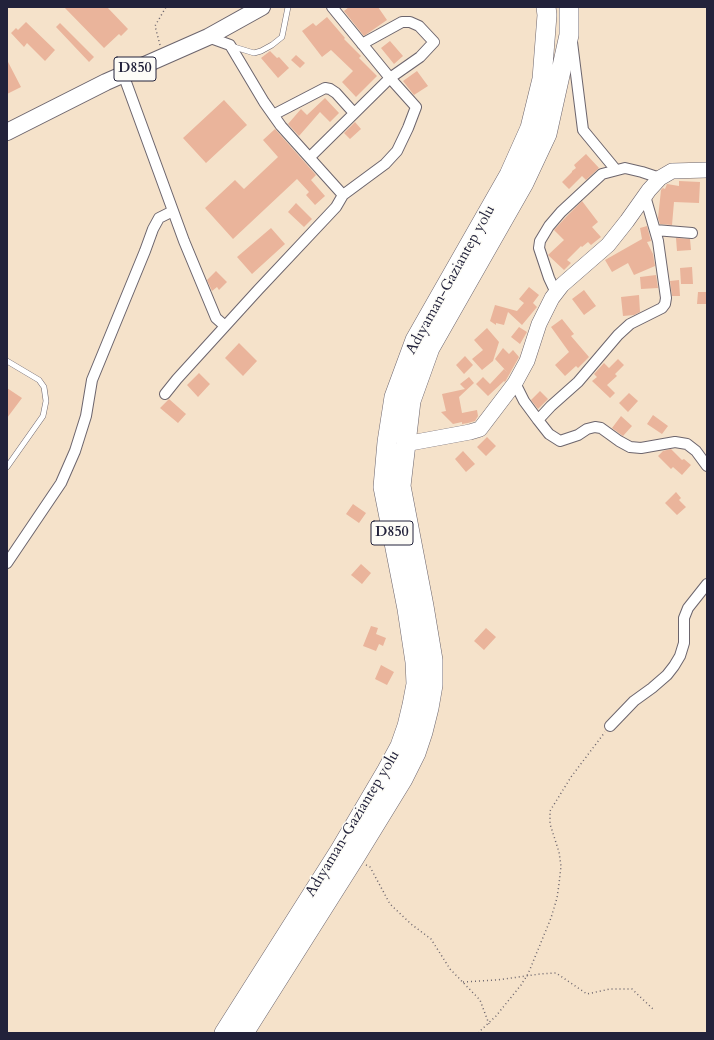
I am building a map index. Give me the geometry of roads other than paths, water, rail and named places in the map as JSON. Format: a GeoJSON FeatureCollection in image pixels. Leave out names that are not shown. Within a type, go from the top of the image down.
{"type":"FeatureCollection","features":[{"type":"Feature","properties":{"kind":"highway","name":"Adıyaman-Gaziantep yolu"},"geometry":{"type":"LineString","coordinates":[[224,1033],[340,850],[388,770],[400,746],[407,726],[416,684],[415,662],[407,609],[383,487],[394,397],[415,340],[509,176],[530,128],[542,79],[547,15],[546,7]]}},
{"type":"Feature","properties":{"kind":"highway","name":"Adıyaman-Gaziantep yolu"},"geometry":{"type":"LineString","coordinates":[[244,1033],[354,859],[403,779],[416,753],[428,714],[433,685],[433,660],[401,486],[410,401],[430,348],[524,183],[547,134],[569,35],[569,15]]}},
{"type":"Feature","properties":{"kind":"main road","name":"D850"},"geometry":{"type":"LineString","coordinates":[[7,132],[123,74],[208,38],[262,7]]}},
{"type":"Feature","properties":{"kind":"street"},"geometry":{"type":"LineString","coordinates":[[165,394],[225,326],[336,207],[343,195],[385,164],[397,151],[408,128],[416,107],[390,78],[332,7]]}},
{"type":"Feature","properties":{"kind":"street"},"geometry":{"type":"LineString","coordinates":[[569,15],[583,130],[616,170]]}},
{"type":"Feature","properties":{"kind":"street"},"geometry":{"type":"LineString","coordinates":[[310,157],[390,78],[420,57],[434,42],[419,26],[410,22],[402,22],[362,44]]}},
{"type":"Feature","properties":{"kind":"street"},"geometry":{"type":"LineString","coordinates":[[208,38],[230,45],[281,126],[343,195]]}},
{"type":"Feature","properties":{"kind":"street"},"geometry":{"type":"LineString","coordinates":[[123,74],[172,211],[216,318],[225,326]]}},
{"type":"Feature","properties":{"kind":"street"},"geometry":{"type":"LineString","coordinates":[[273,115],[325,88],[336,93],[354,113]]}},
{"type":"Feature","properties":{"kind":"street"},"geometry":{"type":"LineString","coordinates":[[556,293],[541,257],[539,248],[540,241],[549,226],[561,212],[602,174],[625,168],[660,178]]}},
{"type":"Feature","properties":{"kind":"street"},"geometry":{"type":"LineString","coordinates":[[405,444],[480,429],[515,384],[527,361],[539,324],[552,298],[562,285],[608,245],[660,178],[672,171],[707,170]]}},
{"type":"Feature","properties":{"kind":"street"},"geometry":{"type":"LineString","coordinates":[[538,420],[578,382],[618,335],[630,324],[662,308],[665,304],[666,298],[661,258],[645,196]]}},
{"type":"Feature","properties":{"kind":"street"},"geometry":{"type":"LineString","coordinates":[[7,563],[61,483],[75,451],[84,423],[92,380],[153,229],[159,218],[172,211]]}},
{"type":"Feature","properties":{"kind":"street"},"geometry":{"type":"LineString","coordinates":[[655,230],[692,232]]}},
{"type":"Feature","properties":{"kind":"street"},"geometry":{"type":"LineString","coordinates":[[515,384],[524,401],[538,420],[549,434],[560,442],[578,435],[587,429],[595,427],[601,428],[630,447],[641,448],[675,442],[687,444],[696,451],[707,466]]}},
{"type":"Feature","properties":{"kind":"street"},"geometry":{"type":"LineString","coordinates":[[610,726],[634,701],[667,675],[674,666],[680,656],[684,643],[684,618],[688,608],[707,584]]}},
{"type":"Feature","properties":{"kind":"lane"},"geometry":{"type":"LineString","coordinates":[[230,45],[254,52],[261,51],[272,45],[282,36],[288,7]]}},
{"type":"Feature","properties":{"kind":"lane"},"geometry":{"type":"LineString","coordinates":[[7,361],[39,380],[44,387],[46,401],[43,416],[7,466]]}}]}
